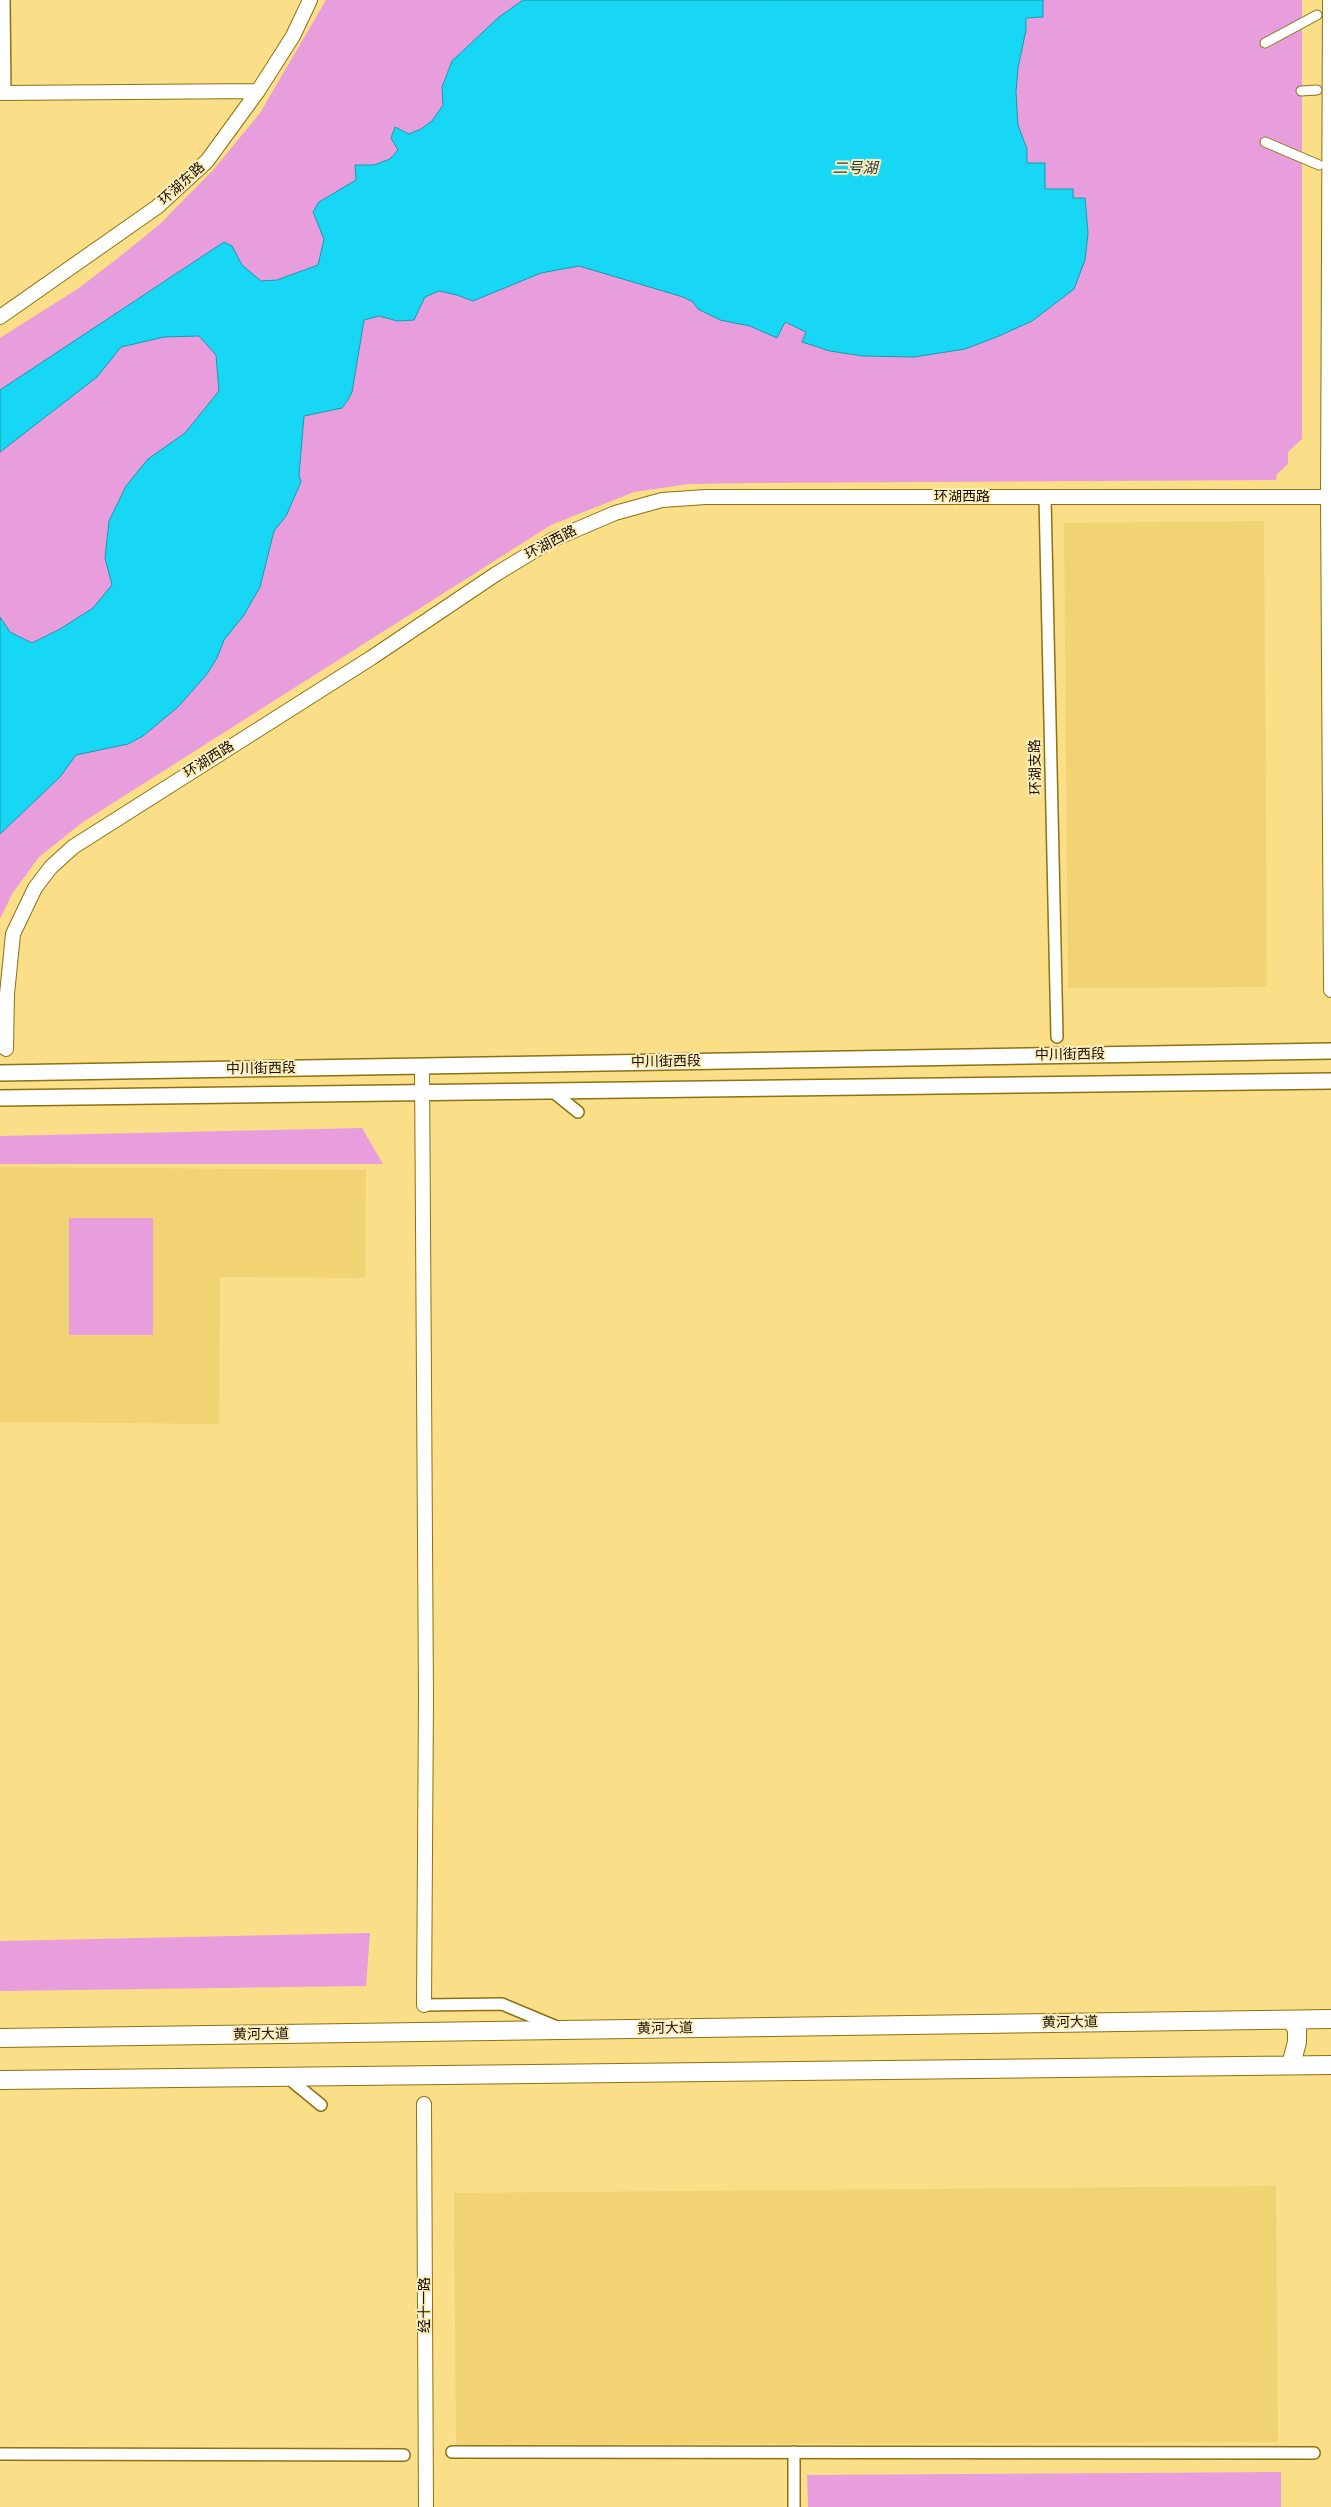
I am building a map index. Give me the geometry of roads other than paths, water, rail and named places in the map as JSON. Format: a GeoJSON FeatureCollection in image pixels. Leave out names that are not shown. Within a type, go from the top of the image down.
{"type":"FeatureCollection","features":[{"type":"Feature","properties":{"kind":"main road","name":"中川街西段"},"geometry":{"type":"LineString","coordinates":[[0,1073],[1331,1050]]}},
{"type":"Feature","properties":{"kind":"main road","name":"中川街西段"},"geometry":{"type":"LineString","coordinates":[[0,1098],[1331,1080]]}},
{"type":"Feature","properties":{"kind":"main road","name":"黄河大道"},"geometry":{"type":"LineString","coordinates":[[0,2038],[1331,2019]]}},
{"type":"Feature","properties":{"kind":"main road"},"geometry":{"type":"LineString","coordinates":[[1291,2020],[1297,2029],[1297,2042],[1291,2065]]}},
{"type":"Feature","properties":{"kind":"main road"},"geometry":{"type":"LineString","coordinates":[[0,2080],[1331,2064]]}},
{"type":"Feature","properties":{"kind":"street"},"geometry":{"type":"LineString","coordinates":[[4,0],[2,93],[258,91]]}},
{"type":"Feature","properties":{"kind":"street","name":"环湖东路"},"geometry":{"type":"LineString","coordinates":[[0,317],[157,207],[207,162],[258,91],[293,36],[310,0]]}},
{"type":"Feature","properties":{"kind":"street"},"geometry":{"type":"LineString","coordinates":[[1330,0],[1329,497],[1331,990]]}},
{"type":"Feature","properties":{"kind":"street"},"geometry":{"type":"LineString","coordinates":[[1265,43],[1317,15]]}},
{"type":"Feature","properties":{"kind":"street"},"geometry":{"type":"LineString","coordinates":[[1301,91],[1317,90]]}},
{"type":"Feature","properties":{"kind":"street"},"geometry":{"type":"LineString","coordinates":[[1265,142],[1319,165]]}},
{"type":"Feature","properties":{"kind":"street","name":"环湖支路"},"geometry":{"type":"LineString","coordinates":[[1045,497],[1058,1037]]}},
{"type":"Feature","properties":{"kind":"street","name":"环湖西路"},"geometry":{"type":"LineString","coordinates":[[6,1049],[10,950],[14,934],[35,888],[51,867],[73,847],[120,816],[371,658],[552,540],[630,508],[662,500],[686,498],[1329,497]]}},
{"type":"Feature","properties":{"kind":"street"},"geometry":{"type":"LineString","coordinates":[[422,1066],[426,1698],[424,2005],[502,2004],[565,2030]]}},
{"type":"Feature","properties":{"kind":"street"},"geometry":{"type":"LineString","coordinates":[[552,1091],[578,1112]]}},
{"type":"Feature","properties":{"kind":"street"},"geometry":{"type":"LineString","coordinates":[[287,2077],[321,2105]]}},
{"type":"Feature","properties":{"kind":"street","name":"经十一路"},"geometry":{"type":"LineString","coordinates":[[424,2104],[426,2507]]}},
{"type":"Feature","properties":{"kind":"street"},"geometry":{"type":"LineString","coordinates":[[452,2452],[1314,2453]]}},
{"type":"Feature","properties":{"kind":"street"},"geometry":{"type":"LineString","coordinates":[[794,2452],[794,2507]]}},
{"type":"Feature","properties":{"kind":"street"},"geometry":{"type":"LineString","coordinates":[[0,2454],[404,2455]]}},
{"type":"Feature","properties":{"kind":"water","name":"二号湖"},"geometry":{"type":"Polygon","coordinates":[[[523,0],[1043,0],[1043,17],[1026,18],[1026,30],[1018,68],[1016,92],[1018,125],[1027,149],[1027,163],[1045,163],[1045,189],[1073,189],[1073,198],[1085,198],[1088,233],[1085,260],[1074,289],[1032,321],[999,336],[965,349],[914,357],[863,356],[830,351],[802,342],[806,332],[785,322],[777,338],[750,326],[720,320],[698,309],[693,302],[683,297],[579,266],[541,273],[473,301],[439,291],[425,297],[414,320],[397,321],[379,316],[364,320],[352,392],[342,408],[304,416],[299,475],[301,482],[286,516],[274,531],[260,587],[244,615],[224,640],[217,658],[207,674],[178,707],[143,736],[128,744],[76,755],[60,777],[0,834],[0,617],[10,632],[32,643],[60,629],[93,608],[112,585],[105,558],[109,521],[126,486],[148,459],[185,433],[219,391],[216,355],[199,336],[164,337],[121,347],[97,377],[0,452],[0,390],[224,242],[232,246],[242,265],[261,281],[277,280],[318,265],[324,239],[313,212],[319,202],[356,180],[355,165],[374,165],[390,159],[398,150],[391,138],[395,127],[409,134],[421,129],[432,121],[443,105],[442,87],[452,61],[499,17],[523,0]]]}}]}
